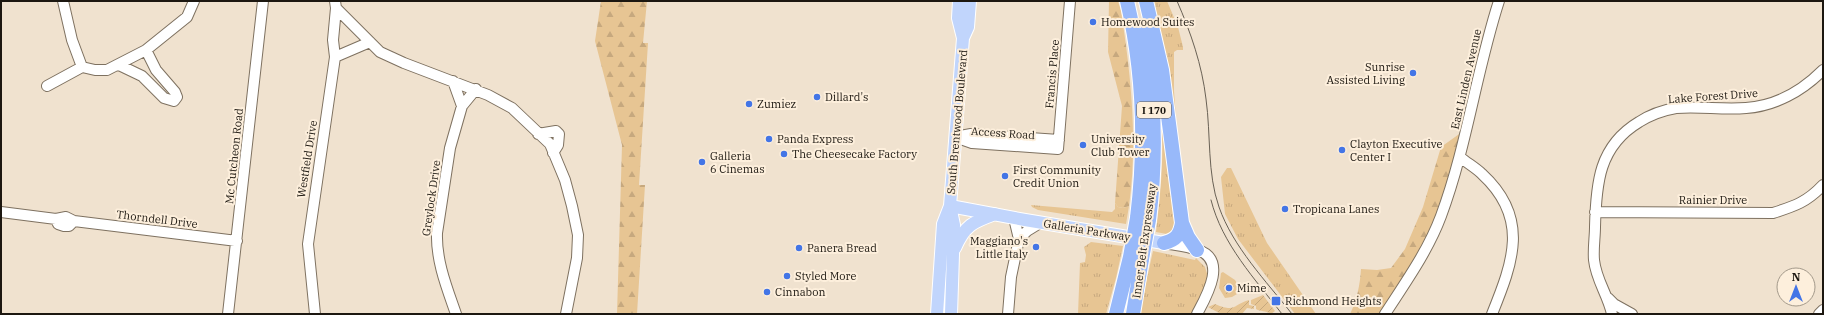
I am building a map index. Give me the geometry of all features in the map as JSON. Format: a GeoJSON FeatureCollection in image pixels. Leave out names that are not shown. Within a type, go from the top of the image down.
{"type":"FeatureCollection","features":[{"type":"Feature","properties":{"kind":"highway","name":"Inner Belt Expressway"},"geometry":{"type":"LineString","coordinates":[[1127,1],[1138,57],[1143,113],[1143,219]]}},
{"type":"Feature","properties":{"kind":"highway","name":"Inner Belt Expressway"},"geometry":{"type":"LineString","coordinates":[[1133,314],[1137,262],[1154,155],[1154,106],[1147,45],[1139,1]]}},
{"type":"Feature","properties":{"kind":"highway"},"geometry":{"type":"LineString","coordinates":[[1146,1],[1162,70],[1182,223],[1188,237],[1197,250]]}},
{"type":"Feature","properties":{"kind":"highway"},"geometry":{"type":"LineString","coordinates":[[1164,243],[1170,242],[1177,236],[1182,223]]}},
{"type":"Feature","properties":{"kind":"highway","name":"Inner Belt Expressway"},"geometry":{"type":"LineString","coordinates":[[1118,313],[1137,262]]}},
{"type":"Feature","properties":{"kind":"main road","name":"South Brentwood Boulevard"},"geometry":{"type":"LineString","coordinates":[[937,314],[943,224],[950,206],[963,38],[958,18],[959,1]]}},
{"type":"Feature","properties":{"kind":"main road","name":"South Brentwood Boulevard"},"geometry":{"type":"LineString","coordinates":[[963,38],[968,27],[970,1]]}},
{"type":"Feature","properties":{"kind":"main road","name":"South Brentwood Boulevard"},"geometry":{"type":"LineString","coordinates":[[950,206],[954,220],[951,314]]}},
{"type":"Feature","properties":{"kind":"main road","name":"Galleria Parkway"},"geometry":{"type":"LineString","coordinates":[[950,206],[1040,223],[1164,243]]}},
{"type":"Feature","properties":{"kind":"main road"},"geometry":{"type":"LineString","coordinates":[[953,250],[966,228],[973,222],[996,214]]}},
{"type":"Feature","properties":{"kind":"street"},"geometry":{"type":"LineString","coordinates":[[63,1],[72,40],[82,68]]}},
{"type":"Feature","properties":{"kind":"street"},"geometry":{"type":"LineString","coordinates":[[48,86],[82,68],[107,70],[146,50],[187,17],[194,1]]}},
{"type":"Feature","properties":{"kind":"street","name":"Mc Cutcheon Road"},"geometry":{"type":"LineString","coordinates":[[228,314],[263,1]]}},
{"type":"Feature","properties":{"kind":"street","name":"Francis Place"},"geometry":{"type":"LineString","coordinates":[[1058,144],[1070,1]]}},
{"type":"Feature","properties":{"kind":"street","name":"East Linden Avenue"},"geometry":{"type":"LineString","coordinates":[[1385,314],[1428,246],[1441,217],[1460,157],[1490,29],[1499,1]]}},
{"type":"Feature","properties":{"kind":"street"},"geometry":{"type":"LineString","coordinates":[[335,5],[380,52],[404,63],[476,90],[512,108],[550,144],[565,180],[578,235],[577,258],[566,314]]}},
{"type":"Feature","properties":{"kind":"street","name":"Westfield Drive"},"geometry":{"type":"LineString","coordinates":[[315,314],[308,244],[334,57],[333,40],[335,5]]}},
{"type":"Feature","properties":{"kind":"street"},"geometry":{"type":"LineString","coordinates":[[334,57],[370,42]]}},
{"type":"Feature","properties":{"kind":"street"},"geometry":{"type":"LineString","coordinates":[[119,65],[142,76],[164,98],[174,101],[177,97],[175,92],[156,70],[146,50]]}},
{"type":"Feature","properties":{"kind":"street","name":"Lake Forest Drive"},"geometry":{"type":"LineString","coordinates":[[1612,314],[1608,298],[1601,287],[1594,260],[1597,187],[1601,167],[1609,149],[1633,125],[1646,118],[1675,108],[1746,108],[1762,105],[1789,95],[1822,73]]}},
{"type":"Feature","properties":{"kind":"street"},"geometry":{"type":"LineString","coordinates":[[452,81],[462,106]]}},
{"type":"Feature","properties":{"kind":"street","name":"Greylock Drive"},"geometry":{"type":"LineString","coordinates":[[456,314],[440,263],[436,239],[439,211],[450,148],[462,106],[476,90]]}},
{"type":"Feature","properties":{"kind":"street"},"geometry":{"type":"LineString","coordinates":[[538,134],[556,131],[559,134],[558,145],[553,153]]}},
{"type":"Feature","properties":{"kind":"street","name":"Access Road"},"geometry":{"type":"LineString","coordinates":[[955,138],[971,134],[1058,144]]}},
{"type":"Feature","properties":{"kind":"street"},"geometry":{"type":"LineString","coordinates":[[1460,157],[1482,173],[1498,190],[1507,209],[1513,228],[1514,245],[1511,264],[1492,314]]}},
{"type":"Feature","properties":{"kind":"street","name":"Rainier Drive"},"geometry":{"type":"LineString","coordinates":[[1595,212],[1773,213],[1796,205],[1811,197],[1823,185]]}},
{"type":"Feature","properties":{"kind":"street"},"geometry":{"type":"LineString","coordinates":[[1811,197],[1823,194]]}},
{"type":"Feature","properties":{"kind":"street","name":"Thorndell Drive"},"geometry":{"type":"LineString","coordinates":[[1,212],[56,219],[66,217],[74,221],[237,241]]}},
{"type":"Feature","properties":{"kind":"street"},"geometry":{"type":"LineString","coordinates":[[1008,314],[1012,269],[1019,239],[1014,218]]}},
{"type":"Feature","properties":{"kind":"street"},"geometry":{"type":"LineString","coordinates":[[1019,239],[1027,231],[1040,223]]}},
{"type":"Feature","properties":{"kind":"street","name":"Galleria Parkway"},"geometry":{"type":"LineString","coordinates":[[1164,243],[1197,250]]}},
{"type":"Feature","properties":{"kind":"street"},"geometry":{"type":"LineString","coordinates":[[1197,250],[1209,257],[1213,275],[1212,286],[1197,314]]}},
{"type":"Feature","properties":{"kind":"street"},"geometry":{"type":"LineString","coordinates":[[1608,298],[1614,304],[1632,314]]}},
{"type":"Feature","properties":{"kind":"street"},"geometry":{"type":"LineString","coordinates":[[1819,314],[1823,310]]}},
{"type":"Feature","properties":{"kind":"green space"},"geometry":{"type":"Polygon","coordinates":[[[601,1],[647,1],[643,43],[648,43],[639,185],[645,185],[637,314],[617,314],[622,145],[595,41],[601,1]]]}},
{"type":"Feature","properties":{"kind":"green space"},"geometry":{"type":"Polygon","coordinates":[[[1109,1],[1118,1],[1121,11],[1128,59],[1132,108],[1132,182],[1129,206],[1123,208],[1118,207],[1115,203],[1122,106],[1108,52],[1109,1]]]}},
{"type":"Feature","properties":{"kind":"green space"},"geometry":{"type":"Polygon","coordinates":[[[1150,1],[1167,1],[1178,27],[1183,47],[1183,50],[1177,50],[1174,52],[1174,91],[1177,132],[1175,133],[1150,1]]]}},
{"type":"Feature","properties":{"kind":"green space"},"geometry":{"type":"Polygon","coordinates":[[[1160,106],[1163,106],[1177,225],[1172,235],[1156,232],[1161,185],[1162,154],[1160,106]]]}},
{"type":"Feature","properties":{"kind":"green space"},"geometry":{"type":"Polygon","coordinates":[[[1462,132],[1450,178],[1439,211],[1409,270],[1379,314],[1350,314],[1358,292],[1361,269],[1377,270],[1391,268],[1405,249],[1423,207],[1441,147],[1462,132]]]}},
{"type":"Feature","properties":{"kind":"green space"},"geometry":{"type":"Polygon","coordinates":[[[1227,168],[1231,168],[1267,243],[1316,314],[1295,314],[1238,239],[1225,214],[1221,177],[1227,168]]]}},
{"type":"Feature","properties":{"kind":"green space"},"geometry":{"type":"Polygon","coordinates":[[[1115,203],[1118,207],[1123,208],[1129,206],[1126,224],[1038,210],[1031,205],[1112,212],[1115,209],[1115,203]]]}},
{"type":"Feature","properties":{"kind":"green space"},"geometry":{"type":"Polygon","coordinates":[[[1091,242],[1123,246],[1106,314],[1078,314],[1080,263],[1085,262],[1086,255],[1084,247],[1091,242]]]}},
{"type":"Feature","properties":{"kind":"green space"},"geometry":{"type":"Polygon","coordinates":[[[1153,251],[1195,260],[1196,258],[1205,267],[1209,280],[1192,314],[1139,314],[1153,251]]]}},
{"type":"Feature","properties":{"kind":"green space"},"geometry":{"type":"Polygon","coordinates":[[[1223,272],[1235,280],[1238,285],[1237,294],[1232,297],[1225,298],[1219,288],[1221,273],[1223,272]]]}},
{"type":"Feature","properties":{"kind":"green space"},"geometry":{"type":"Polygon","coordinates":[[[1231,283],[1234,284],[1234,294],[1227,295],[1224,294],[1223,287],[1224,284],[1231,283]]]}},
{"type":"Feature","properties":{"kind":"green space"},"geometry":{"type":"Polygon","coordinates":[[[1263,295],[1275,311],[1271,314],[1256,309],[1256,306],[1251,304],[1251,300],[1263,295]]]}},
{"type":"Feature","properties":{"kind":"green space"},"geometry":{"type":"Polygon","coordinates":[[[1249,300],[1249,305],[1254,306],[1254,309],[1247,308],[1242,314],[1221,314],[1208,307],[1215,304],[1222,307],[1231,308],[1249,300]]]}},
{"type":"Feature","properties":{"kind":"tram line"},"geometry":{"type":"LineString","coordinates":[[1177,1],[1187,25],[1202,74],[1208,113],[1211,167],[1215,194],[1219,207],[1225,222],[1241,250],[1292,314]]}},
{"type":"Feature","properties":{"kind":"tram line"},"geometry":{"type":"LineString","coordinates":[[1211,200],[1216,216],[1231,246],[1282,314]]}},
{"type":"Feature","properties":{"kind":"place","name":"Homewood Suites"},"geometry":{"type":"Point","coordinates":[1093,22]}},
{"type":"Feature","properties":{"kind":"place","name":"Sunrise Assisted Living"},"geometry":{"type":"Point","coordinates":[1413,73]}},
{"type":"Feature","properties":{"kind":"place","name":"Dillard's"},"geometry":{"type":"Point","coordinates":[817,97]}},
{"type":"Feature","properties":{"kind":"place","name":"Zumiez"},"geometry":{"type":"Point","coordinates":[749,104]}},
{"type":"Feature","properties":{"kind":"place","name":"Panda Express"},"geometry":{"type":"Point","coordinates":[769,139]}},
{"type":"Feature","properties":{"kind":"place","name":"University Club Tower"},"geometry":{"type":"Point","coordinates":[1083,145]}},
{"type":"Feature","properties":{"kind":"place","name":"Clayton Executive Center I"},"geometry":{"type":"Point","coordinates":[1342,150]}},
{"type":"Feature","properties":{"kind":"place","name":"The Cheesecake Factory"},"geometry":{"type":"Point","coordinates":[784,154]}},
{"type":"Feature","properties":{"kind":"place","name":"Galleria 6 Cinemas"},"geometry":{"type":"Point","coordinates":[702,162]}},
{"type":"Feature","properties":{"kind":"place","name":"First Community Credit Union"},"geometry":{"type":"Point","coordinates":[1005,176]}},
{"type":"Feature","properties":{"kind":"place","name":"Tropicana Lanes"},"geometry":{"type":"Point","coordinates":[1285,209]}},
{"type":"Feature","properties":{"kind":"place","name":"Maggiano's Little Italy"},"geometry":{"type":"Point","coordinates":[1036,247]}},
{"type":"Feature","properties":{"kind":"place","name":"Panera Bread"},"geometry":{"type":"Point","coordinates":[799,248]}},
{"type":"Feature","properties":{"kind":"place","name":"Styled More"},"geometry":{"type":"Point","coordinates":[787,276]}},
{"type":"Feature","properties":{"kind":"place","name":"Mime"},"geometry":{"type":"Point","coordinates":[1229,288]}},
{"type":"Feature","properties":{"kind":"place","name":"Cinnabon"},"geometry":{"type":"Point","coordinates":[767,292]}},
{"type":"Feature","properties":{"kind":"place","name":"Richmond Heights"},"geometry":{"type":"Point","coordinates":[1276,301]}}]}
